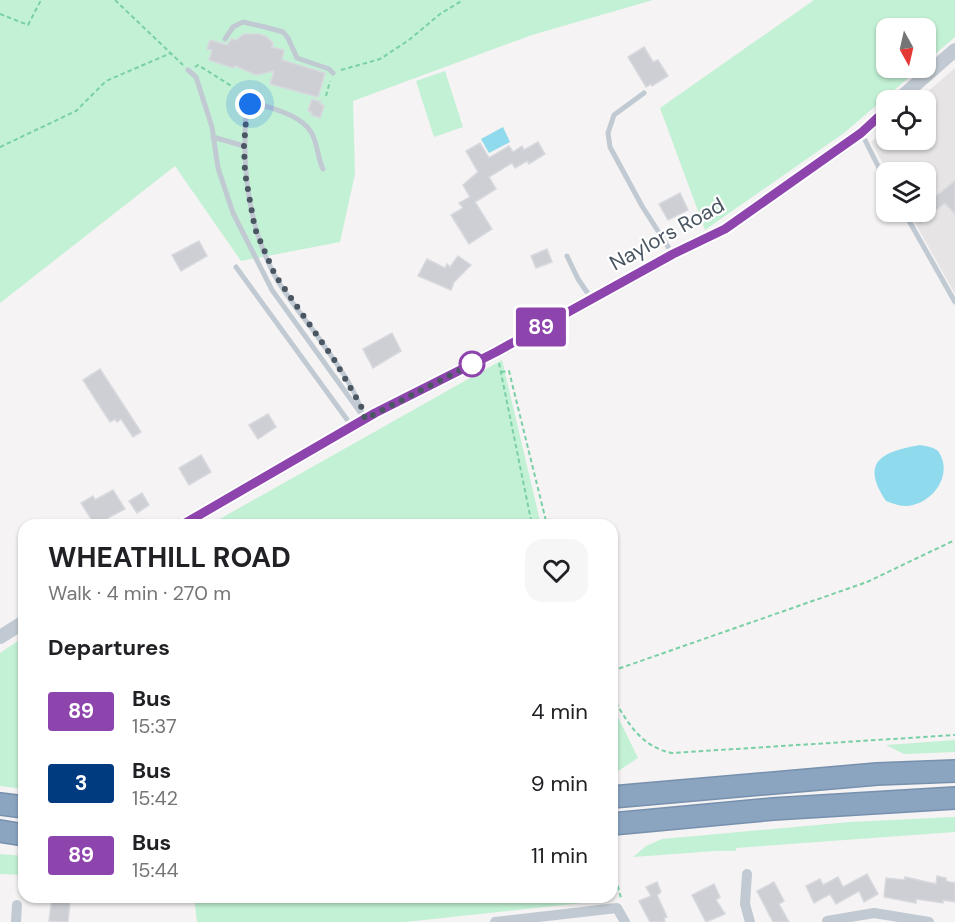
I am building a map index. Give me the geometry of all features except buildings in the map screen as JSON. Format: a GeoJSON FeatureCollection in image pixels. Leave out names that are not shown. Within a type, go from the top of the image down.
{"type":"FeatureCollection","features":[{"type":"Feature","properties":{"kind":"highway"},"geometry":{"type":"LineString","coordinates":[[618,795],[842,776],[955,771]]}},
{"type":"Feature","properties":{"kind":"highway"},"geometry":{"type":"LineString","coordinates":[[618,823],[773,809],[955,798]]}},
{"type":"Feature","properties":{"kind":"highway"},"geometry":{"type":"LineString","coordinates":[[0,804],[18,806]]}},
{"type":"Feature","properties":{"kind":"highway"},"geometry":{"type":"LineString","coordinates":[[0,831],[18,834]]}},
{"type":"Feature","properties":{"kind":"street"},"geometry":{"type":"LineString","coordinates":[[909,90],[955,50]]}},
{"type":"Feature","properties":{"kind":"street","name":"Naylors Road"},"geometry":{"type":"LineString","coordinates":[[193,519],[364,418],[496,352],[673,254],[725,229],[861,133],[876,119]]}},
{"type":"Feature","properties":{"kind":"street"},"geometry":{"type":"LineString","coordinates":[[0,637],[18,626]]}},
{"type":"Feature","properties":{"kind":"street"},"geometry":{"type":"LineString","coordinates":[[747,874],[745,904],[750,922]]}},
{"type":"Feature","properties":{"kind":"street"},"geometry":{"type":"LineString","coordinates":[[495,922],[619,903],[625,922]]}},
{"type":"Feature","properties":{"kind":"street"},"geometry":{"type":"LineString","coordinates":[[15,922],[17,905]]}},
{"type":"Feature","properties":{"kind":"street"},"geometry":{"type":"LineString","coordinates":[[827,921],[874,913],[929,922]]}},
{"type":"Feature","properties":{"kind":"lane"},"geometry":{"type":"LineString","coordinates":[[225,39],[233,27],[243,22],[283,32],[297,58],[329,69],[333,73]]}},
{"type":"Feature","properties":{"kind":"lane"},"geometry":{"type":"LineString","coordinates":[[188,70],[196,77],[212,126],[218,168],[233,213],[272,290],[364,418]]}},
{"type":"Feature","properties":{"kind":"lane"},"geometry":{"type":"LineString","coordinates":[[644,93],[614,114],[608,133],[610,147],[642,206],[673,254]]}},
{"type":"Feature","properties":{"kind":"lane"},"geometry":{"type":"LineString","coordinates":[[323,169],[311,132],[305,126],[289,115],[255,103],[250,104],[247,108],[244,146],[245,173],[255,229],[275,275],[335,361],[361,406],[364,418]]}},
{"type":"Feature","properties":{"kind":"lane"},"geometry":{"type":"LineString","coordinates":[[861,133],[876,162]]}},
{"type":"Feature","properties":{"kind":"lane"},"geometry":{"type":"LineString","coordinates":[[213,137],[244,146]]}},
{"type":"Feature","properties":{"kind":"lane"},"geometry":{"type":"LineString","coordinates":[[910,222],[955,302]]}},
{"type":"Feature","properties":{"kind":"lane"},"geometry":{"type":"LineString","coordinates":[[567,256],[578,279],[592,299]]}},
{"type":"Feature","properties":{"kind":"lane"},"geometry":{"type":"LineString","coordinates":[[236,267],[352,426]]}},
{"type":"Feature","properties":{"kind":"path"},"geometry":{"type":"LineString","coordinates":[[0,14],[28,25],[41,0]]}},
{"type":"Feature","properties":{"kind":"path"},"geometry":{"type":"LineString","coordinates":[[115,0],[188,70],[198,65],[233,87]]}},
{"type":"Feature","properties":{"kind":"path"},"geometry":{"type":"LineString","coordinates":[[326,96],[333,73],[380,59],[409,40],[440,14],[463,0]]}},
{"type":"Feature","properties":{"kind":"path"},"geometry":{"type":"LineString","coordinates":[[0,147],[76,111],[106,81],[171,54]]}},
{"type":"Feature","properties":{"kind":"path"},"geometry":{"type":"LineString","coordinates":[[0,142],[4,145]]}},
{"type":"Feature","properties":{"kind":"path"},"geometry":{"type":"LineString","coordinates":[[496,352],[531,519]]}},
{"type":"Feature","properties":{"kind":"path"},"geometry":{"type":"LineString","coordinates":[[501,372],[509,371],[546,519]]}},
{"type":"Feature","properties":{"kind":"path"},"geometry":{"type":"LineString","coordinates":[[618,669],[867,582],[955,540]]}},
{"type":"Feature","properties":{"kind":"path"},"geometry":{"type":"LineString","coordinates":[[618,707],[625,720],[650,746],[672,753],[955,735]]}},
{"type":"Feature","properties":{"kind":"path"},"geometry":{"type":"LineString","coordinates":[[618,893],[619,903]]}},
{"type":"Feature","properties":{"kind":"shaded area"},"geometry":{"type":"Polygon","coordinates":[[[955,68],[955,294],[915,222],[936,222],[936,162],[882,162],[871,142],[876,137],[876,150],[936,150],[936,90],[930,90],[955,68]]]}},
{"type":"Feature","properties":{"kind":"green space"},"geometry":{"type":"Polygon","coordinates":[[[0,0],[653,0],[532,35],[353,101],[355,174],[340,242],[241,261],[175,166],[0,303],[0,0]]]}},
{"type":"Feature","properties":{"kind":"green space"},"geometry":{"type":"Polygon","coordinates":[[[814,0],[955,0],[955,37],[936,53],[936,18],[876,18],[876,78],[908,78],[894,90],[876,90],[876,106],[844,133],[705,230],[660,108],[814,0]]]}},
{"type":"Feature","properties":{"kind":"green space"},"geometry":{"type":"Polygon","coordinates":[[[445,71],[463,127],[434,137],[416,81],[445,71]]]}},
{"type":"Feature","properties":{"kind":"green space"},"geometry":{"type":"Polygon","coordinates":[[[502,360],[540,519],[220,519],[502,360]]]}},
{"type":"Feature","properties":{"kind":"green space"},"geometry":{"type":"Polygon","coordinates":[[[18,641],[18,788],[0,786],[0,653],[18,641]]]}},
{"type":"Feature","properties":{"kind":"green space"},"geometry":{"type":"Polygon","coordinates":[[[618,717],[638,758],[618,771],[618,717]]]}},
{"type":"Feature","properties":{"kind":"green space"},"geometry":{"type":"Polygon","coordinates":[[[955,740],[955,752],[904,754],[886,745],[955,740]]]}},
{"type":"Feature","properties":{"kind":"green space"},"geometry":{"type":"Polygon","coordinates":[[[955,817],[955,832],[736,848],[736,851],[633,857],[646,846],[662,839],[850,822],[955,817]]]}},
{"type":"Feature","properties":{"kind":"green space"},"geometry":{"type":"Polygon","coordinates":[[[0,854],[18,856],[18,875],[0,874],[0,854]]]}},
{"type":"Feature","properties":{"kind":"green space"},"geometry":{"type":"Polygon","coordinates":[[[195,903],[582,903],[405,922],[197,922],[195,903]]]}},
{"type":"Feature","properties":{"kind":"water"},"geometry":{"type":"Polygon","coordinates":[[[503,127],[510,142],[489,153],[481,139],[503,127]]]}},
{"type":"Feature","properties":{"kind":"water"},"geometry":{"type":"Polygon","coordinates":[[[920,445],[938,451],[943,460],[944,470],[938,488],[924,501],[915,505],[903,506],[886,501],[875,476],[875,468],[879,461],[895,451],[920,445]]]}},
{"type":"Feature","properties":{"kind":"bus line","name":"89"},"geometry":{"type":"LineString","coordinates":[[192,519],[375,413],[496,352],[673,254],[725,229],[861,133],[876,119]]}},
{"type":"Feature","properties":{"kind":"route"},"geometry":{"type":"LineString","coordinates":[[250,104],[247,108],[244,146],[245,173],[255,229],[275,275],[335,361],[361,406],[363,417],[365,419],[476,362],[472,364]]}}]}
